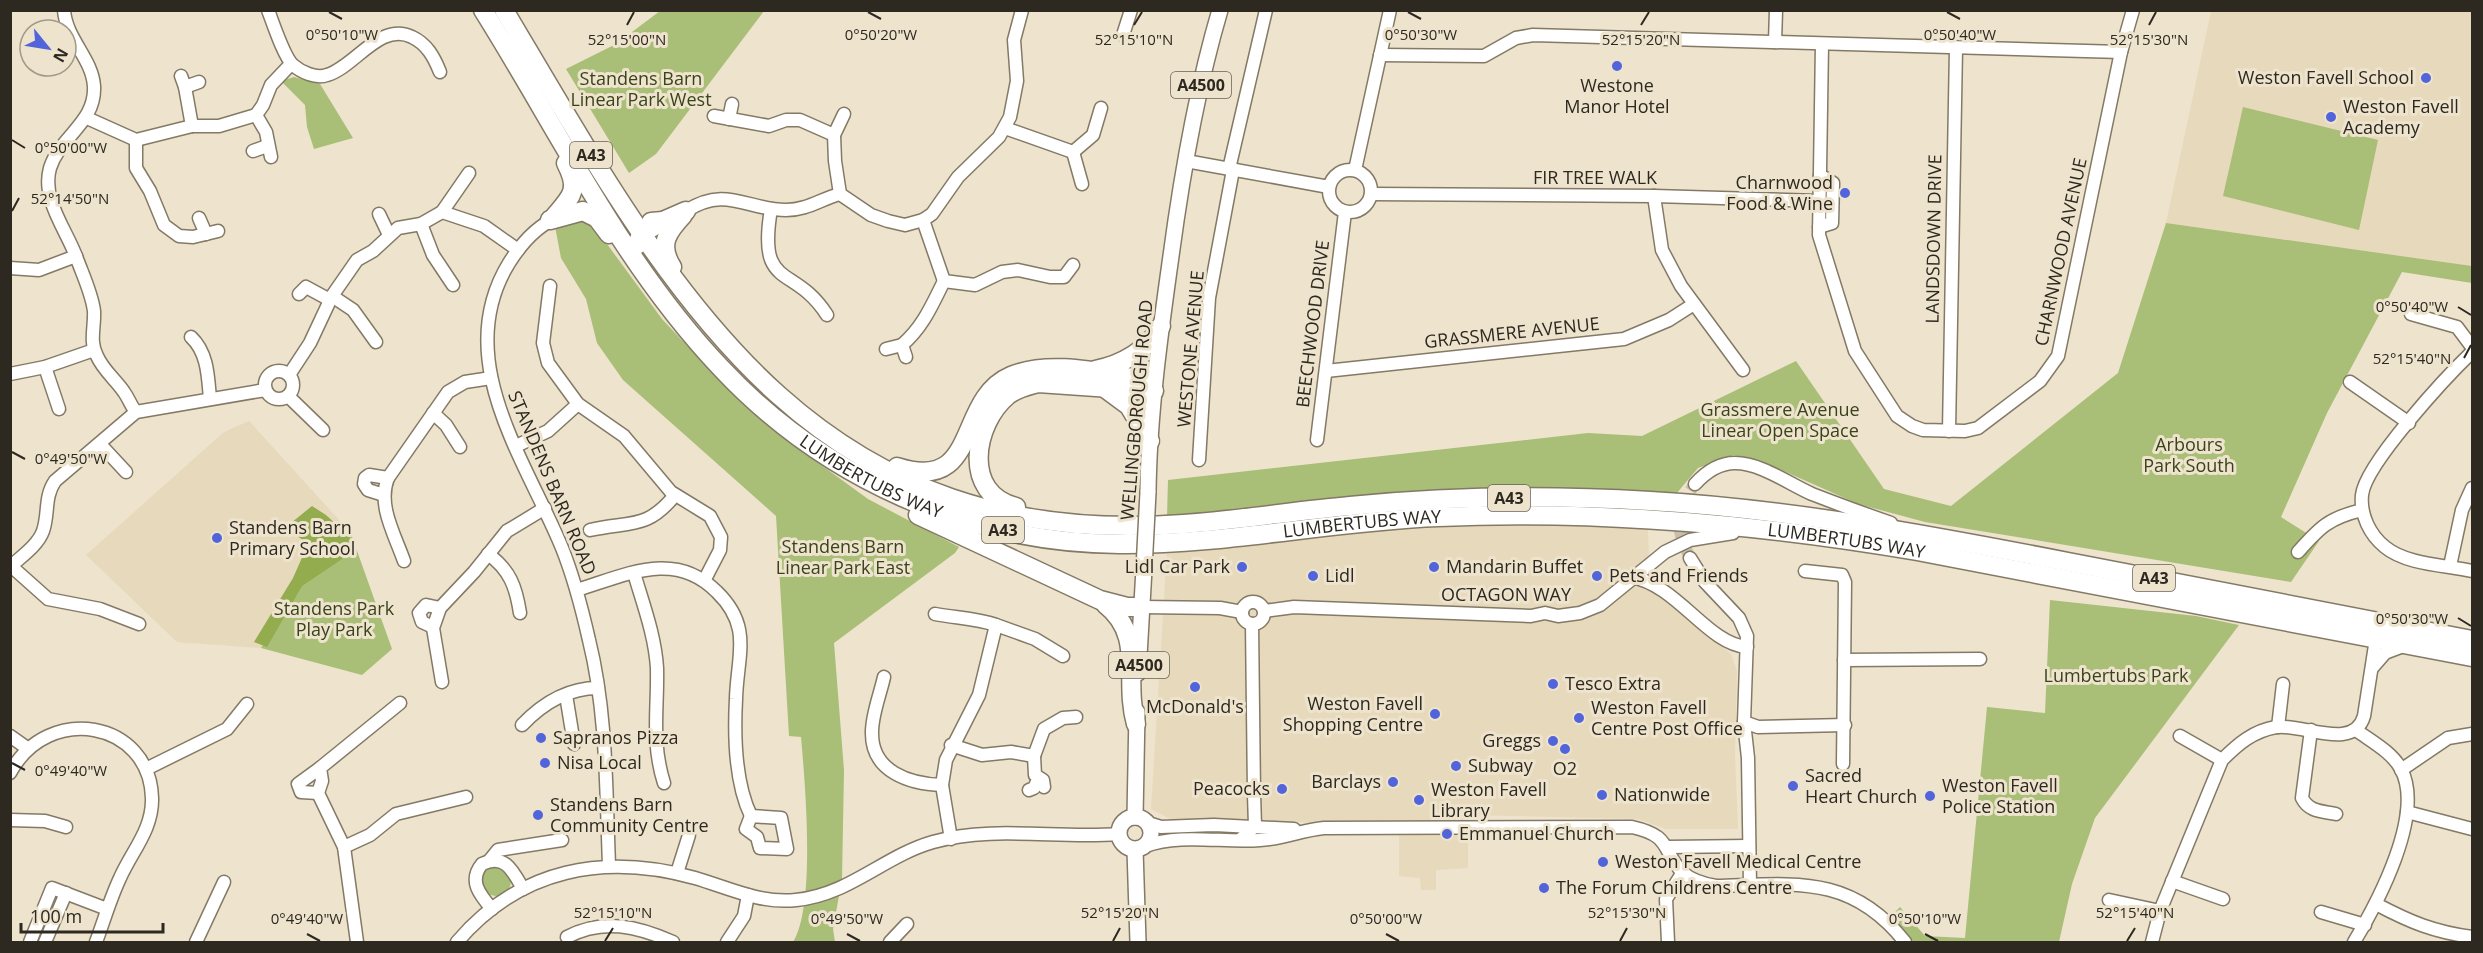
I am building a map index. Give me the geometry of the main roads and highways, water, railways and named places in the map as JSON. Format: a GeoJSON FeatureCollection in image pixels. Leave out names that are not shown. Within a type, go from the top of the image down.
{"type":"FeatureCollection","features":[{"type":"Feature","properties":{"kind":"highway","name":"LUMBERTUBS WAY"},"geometry":{"type":"LineString","coordinates":[[483,10],[633,255],[676,315],[720,368],[763,409],[842,467],[886,491],[946,515],[1022,534],[1088,543],[1122,544],[1437,517],[1570,515],[1669,519],[1761,528],[1917,551],[2472,657]]}},
{"type":"Feature","properties":{"kind":"highway","name":"LUMBERTUBS WAY"},"geometry":{"type":"LineString","coordinates":[[504,10],[641,234],[685,296],[757,378],[787,406],[851,450],[922,487],[988,509],[1051,522],[1098,526],[1181,525],[1408,501],[1563,498],[1726,506],[1919,533],[2472,640]]}},
{"type":"Feature","properties":{"kind":"highway"},"geometry":{"type":"LineString","coordinates":[[533,59],[540,84],[601,187],[595,196]]}},
{"type":"Feature","properties":{"kind":"highway"},"geometry":{"type":"LineString","coordinates":[[537,99],[545,129],[573,179],[571,196],[550,220],[583,211],[597,218],[646,288],[676,315]]}},
{"type":"Feature","properties":{"kind":"highway"},"geometry":{"type":"LineString","coordinates":[[584,144],[609,171],[644,219],[663,221]]}},
{"type":"Feature","properties":{"kind":"highway"},"geometry":{"type":"LineString","coordinates":[[685,296],[667,258],[664,243],[669,230],[686,212],[663,221],[641,234],[637,244],[641,253],[707,341],[720,368]]}},
{"type":"Feature","properties":{"kind":"highway"},"geometry":{"type":"LineString","coordinates":[[1084,371],[1121,363],[1149,342],[1161,326]]}},
{"type":"Feature","properties":{"kind":"highway"},"geometry":{"type":"LineString","coordinates":[[851,450],[872,454],[894,466],[916,473],[931,473],[944,467],[958,454],[978,410],[991,390],[1008,377],[1030,370],[1084,371],[1155,386]]}},
{"type":"Feature","properties":{"kind":"highway"},"geometry":{"type":"LineString","coordinates":[[1098,526],[999,501],[981,482],[977,469],[989,419],[1009,394],[1038,383],[1104,388],[1155,386]]}},
{"type":"Feature","properties":{"kind":"highway"},"geometry":{"type":"LineString","coordinates":[[1104,388],[1129,406],[1150,441]]}},
{"type":"Feature","properties":{"kind":"highway"},"geometry":{"type":"LineString","coordinates":[[842,467],[887,498],[921,516],[1100,600],[1126,607],[1142,607]]}},
{"type":"Feature","properties":{"kind":"highway"},"geometry":{"type":"LineString","coordinates":[[1100,600],[1119,614],[1130,638],[1130,703],[1136,724]]}},
{"type":"Feature","properties":{"kind":"main road","name":"WELLINGBOROUGH ROAD"},"geometry":{"type":"LineString","coordinates":[[1141,820],[1136,724],[1150,441],[1155,386],[1161,326],[1186,161],[1196,107],[1220,10]]}},
{"type":"Feature","properties":{"kind":"main road"},"geometry":{"type":"LineString","coordinates":[[1138,942],[1140,848],[1151,835],[1141,820],[1121,824],[1118,834],[1123,845],[1140,848]]}},
{"type":"Feature","properties":{"kind":"tunnel"},"geometry":{"type":"LineString","coordinates":[[1690,558],[1679,528],[1679,520],[1683,503],[1695,484]]}},
{"type":"Feature","properties":{"kind":"place","name":"Westone Manor Hotel"},"geometry":{"type":"Point","coordinates":[1617,66]}},
{"type":"Feature","properties":{"kind":"place","name":"Weston Favell School"},"geometry":{"type":"Point","coordinates":[2426,78]}},
{"type":"Feature","properties":{"kind":"place","name":"Weston Favell Academy"},"geometry":{"type":"Point","coordinates":[2331,117]}},
{"type":"Feature","properties":{"kind":"place","name":"Charnwood Food & Wine"},"geometry":{"type":"Point","coordinates":[1845,193]}},
{"type":"Feature","properties":{"kind":"place","name":"Standens Barn Primary School"},"geometry":{"type":"Point","coordinates":[217,538]}},
{"type":"Feature","properties":{"kind":"place","name":"Lidl Car Park"},"geometry":{"type":"Point","coordinates":[1242,567]}},
{"type":"Feature","properties":{"kind":"place","name":"Mandarin Buffet"},"geometry":{"type":"Point","coordinates":[1434,567]}},
{"type":"Feature","properties":{"kind":"place","name":"Lidl"},"geometry":{"type":"Point","coordinates":[1313,576]}},
{"type":"Feature","properties":{"kind":"place","name":"Pets and Friends"},"geometry":{"type":"Point","coordinates":[1597,576]}},
{"type":"Feature","properties":{"kind":"place","name":"Tesco Extra"},"geometry":{"type":"Point","coordinates":[1553,684]}},
{"type":"Feature","properties":{"kind":"place","name":"McDonald's"},"geometry":{"type":"Point","coordinates":[1195,687]}},
{"type":"Feature","properties":{"kind":"place","name":"Weston Favell Shopping Centre"},"geometry":{"type":"Point","coordinates":[1435,714]}},
{"type":"Feature","properties":{"kind":"place","name":"Weston Favell Centre Post Office"},"geometry":{"type":"Point","coordinates":[1579,718]}},
{"type":"Feature","properties":{"kind":"place","name":"Sapranos Pizza"},"geometry":{"type":"Point","coordinates":[541,738]}},
{"type":"Feature","properties":{"kind":"place","name":"Greggs"},"geometry":{"type":"Point","coordinates":[1553,741]}},
{"type":"Feature","properties":{"kind":"place","name":"O2"},"geometry":{"type":"Point","coordinates":[1565,749]}},
{"type":"Feature","properties":{"kind":"place","name":"Nisa Local"},"geometry":{"type":"Point","coordinates":[545,763]}},
{"type":"Feature","properties":{"kind":"place","name":"Subway"},"geometry":{"type":"Point","coordinates":[1456,766]}},
{"type":"Feature","properties":{"kind":"place","name":"Barclays"},"geometry":{"type":"Point","coordinates":[1393,782]}},
{"type":"Feature","properties":{"kind":"place","name":"Sacred Heart Church"},"geometry":{"type":"Point","coordinates":[1793,786]}},
{"type":"Feature","properties":{"kind":"place","name":"Peacocks"},"geometry":{"type":"Point","coordinates":[1282,789]}},
{"type":"Feature","properties":{"kind":"place","name":"Nationwide"},"geometry":{"type":"Point","coordinates":[1602,795]}},
{"type":"Feature","properties":{"kind":"place","name":"Weston Favell Police Station"},"geometry":{"type":"Point","coordinates":[1930,796]}},
{"type":"Feature","properties":{"kind":"place","name":"Weston Favell Library"},"geometry":{"type":"Point","coordinates":[1419,800]}},
{"type":"Feature","properties":{"kind":"place","name":"Standens Barn Community Centre"},"geometry":{"type":"Point","coordinates":[538,815]}},
{"type":"Feature","properties":{"kind":"place","name":"Emmanuel Church"},"geometry":{"type":"Point","coordinates":[1447,834]}},
{"type":"Feature","properties":{"kind":"place","name":"Weston Favell Medical Centre"},"geometry":{"type":"Point","coordinates":[1603,862]}},
{"type":"Feature","properties":{"kind":"place","name":"The Forum Childrens Centre"},"geometry":{"type":"Point","coordinates":[1544,888]}},
{"type":"Feature","properties":{"kind":"park label","name":"Standens Barn Linear Park West"},"geometry":{"type":"Point","coordinates":[641,89]}},
{"type":"Feature","properties":{"kind":"park label","name":"Grassmere Avenue Linear Open Space"},"geometry":{"type":"Point","coordinates":[1780,420]}},
{"type":"Feature","properties":{"kind":"park label","name":"Arbours Park South"},"geometry":{"type":"Point","coordinates":[2189,455]}},
{"type":"Feature","properties":{"kind":"park label","name":"Standens Barn Linear Park East"},"geometry":{"type":"Point","coordinates":[843,557]}},
{"type":"Feature","properties":{"kind":"park label","name":"Standens Park Play Park"},"geometry":{"type":"Point","coordinates":[334,619]}},
{"type":"Feature","properties":{"kind":"park label","name":"Lumbertubs Park"},"geometry":{"type":"Point","coordinates":[2116,676]}}]}
